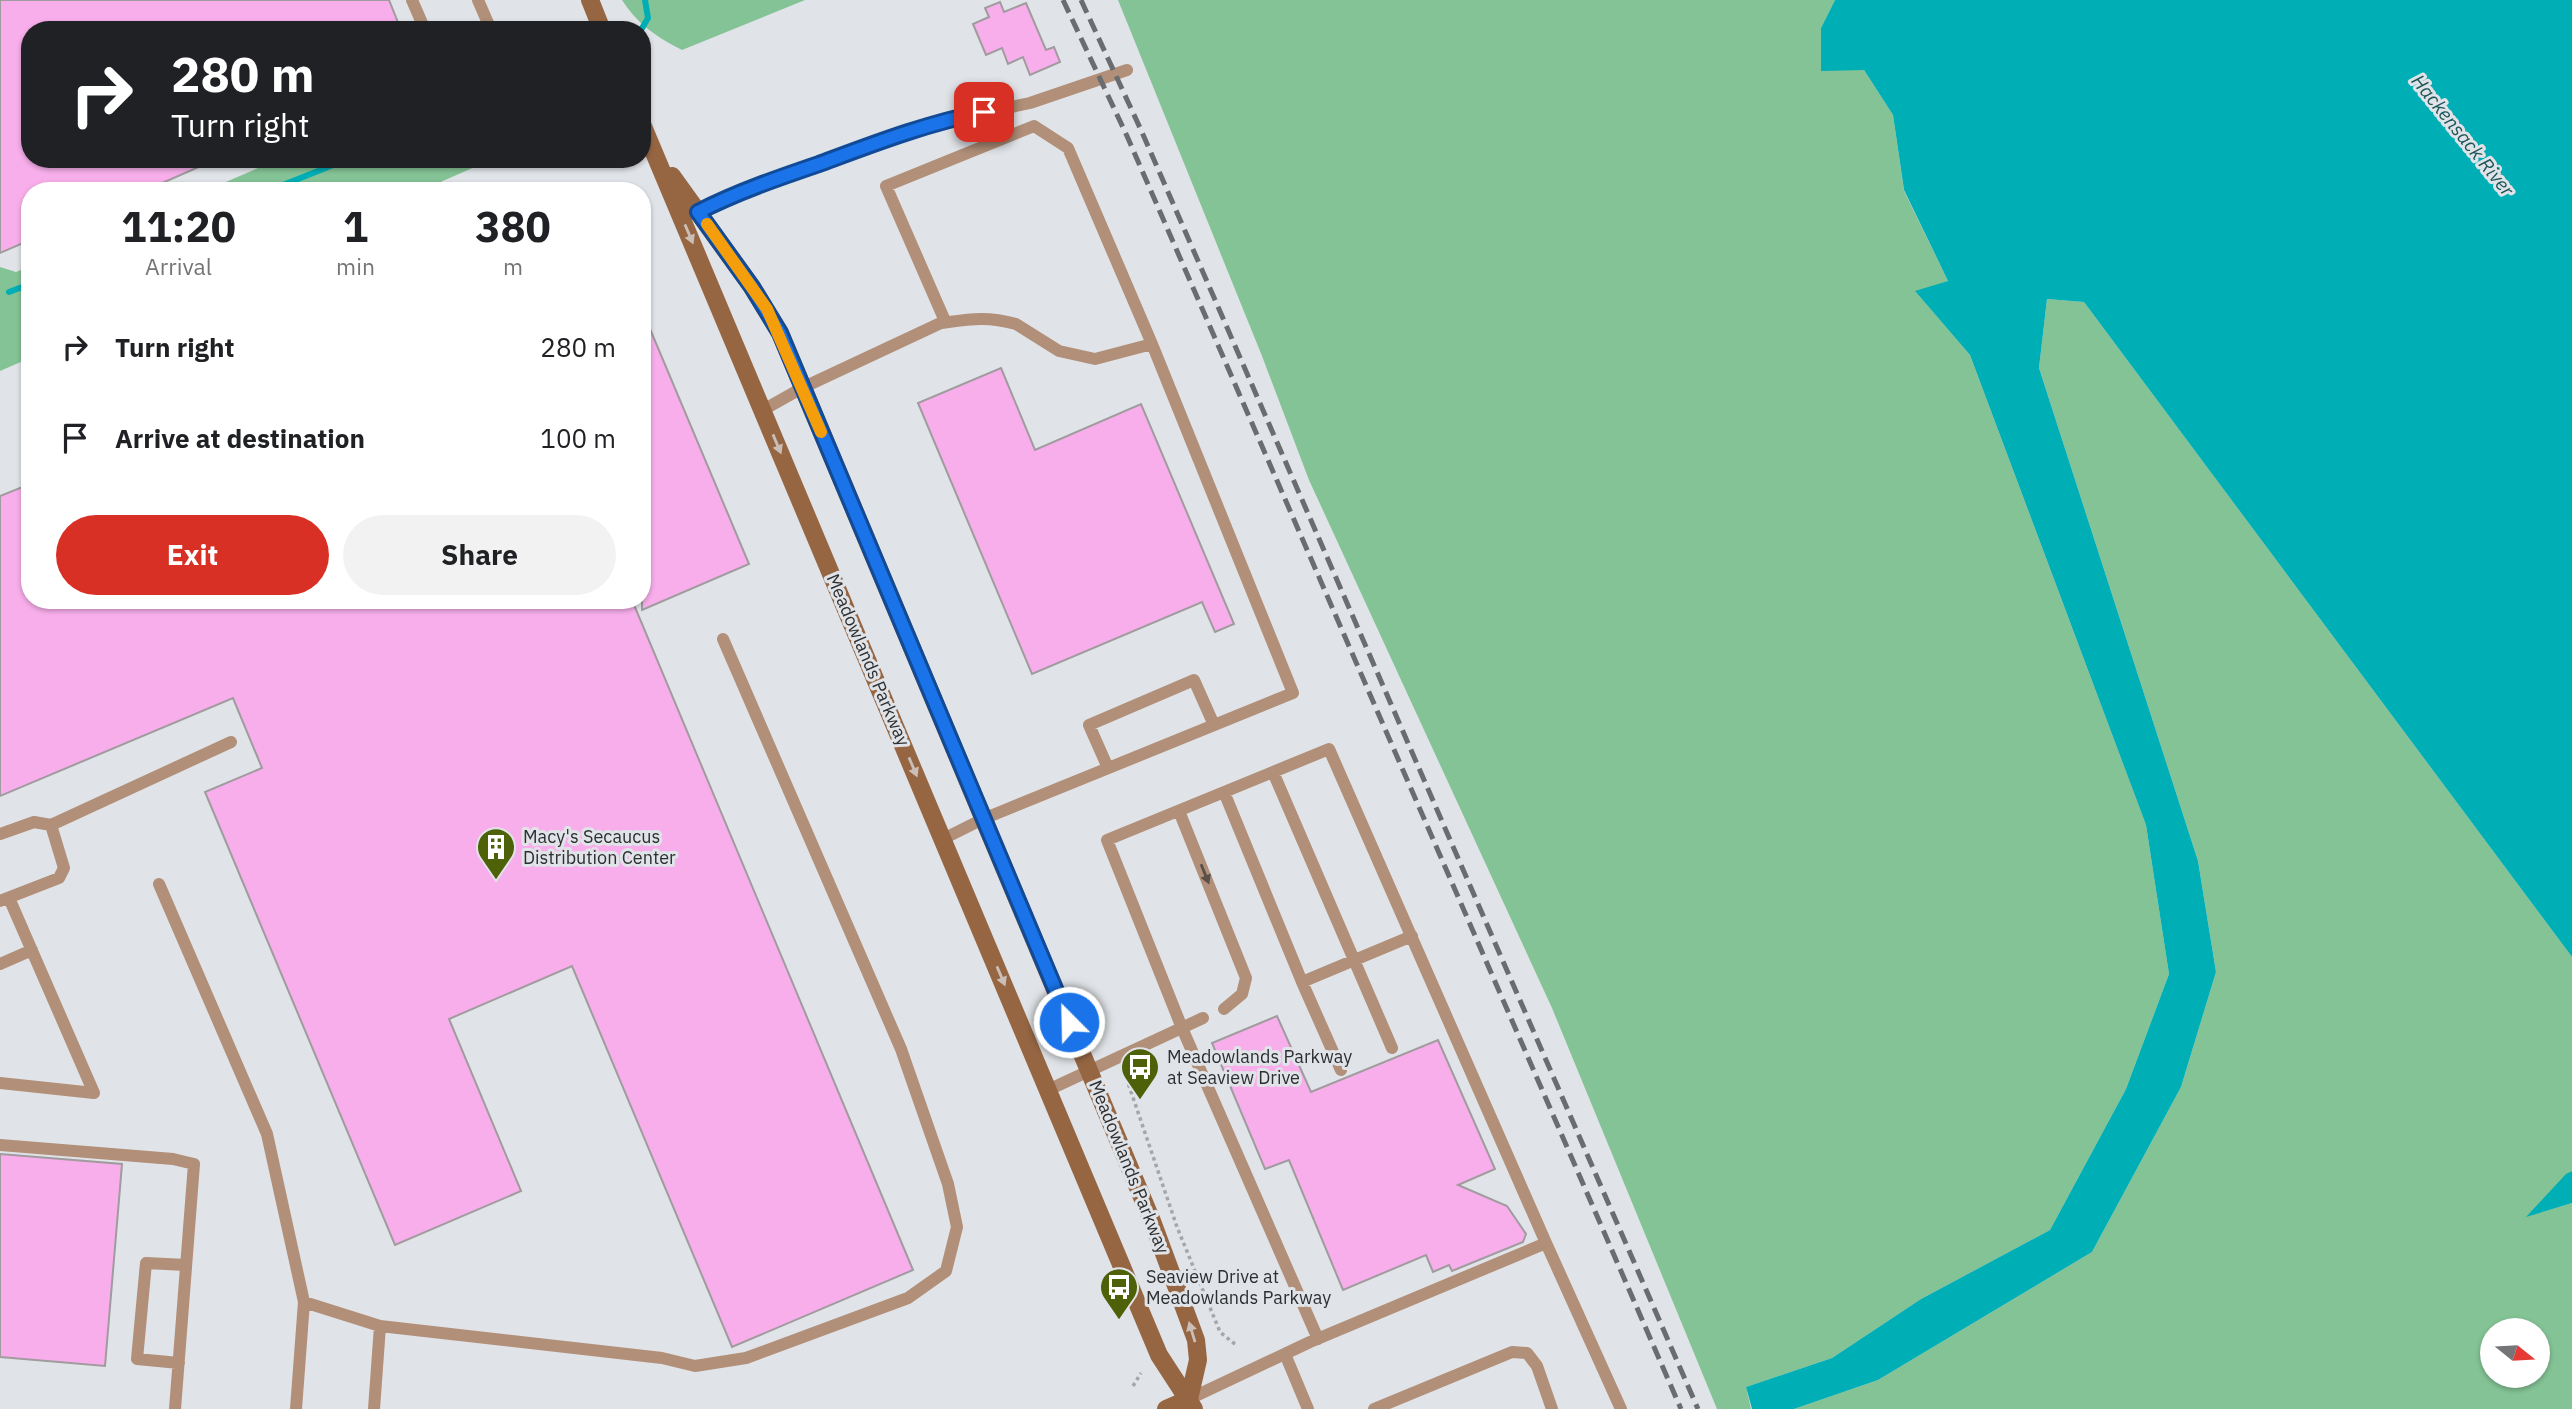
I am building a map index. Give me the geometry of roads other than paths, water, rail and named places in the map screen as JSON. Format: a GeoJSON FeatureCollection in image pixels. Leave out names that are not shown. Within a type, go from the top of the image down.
{"type":"FeatureCollection","features":[{"type":"Feature","properties":{"kind":"street"},"geometry":{"type":"LineString","coordinates":[[590,0],[599,21]]}},
{"type":"Feature","properties":{"kind":"street","name":"Meadowlands Parkway"},"geometry":{"type":"LineString","coordinates":[[651,144],[1158,1355],[1191,1404]]}},
{"type":"Feature","properties":{"kind":"street","name":"Meadowlands Parkway"},"geometry":{"type":"LineString","coordinates":[[653,149],[767,309],[802,388],[1152,1221],[1196,1340],[1198,1360],[1191,1404]]}},
{"type":"Feature","properties":{"kind":"street"},"geometry":{"type":"LineString","coordinates":[[1166,1409],[1191,1404]]}},
{"type":"Feature","properties":{"kind":"lane"},"geometry":{"type":"LineString","coordinates":[[412,0],[421,21]]}},
{"type":"Feature","properties":{"kind":"lane"},"geometry":{"type":"LineString","coordinates":[[478,0],[487,21]]}},
{"type":"Feature","properties":{"kind":"lane"},"geometry":{"type":"LineString","coordinates":[[698,212],[735,194],[935,123],[1030,103],[1127,70]]}},
{"type":"Feature","properties":{"kind":"lane"},"geometry":{"type":"LineString","coordinates":[[941,323],[945,321],[886,186],[1034,126],[1068,148],[1152,344],[1293,693],[983,818],[943,839]]}},
{"type":"Feature","properties":{"kind":"lane"},"geometry":{"type":"LineString","coordinates":[[763,410],[802,388],[941,323],[988,317],[1016,324],[1059,351],[1095,359],[1152,344]]}},
{"type":"Feature","properties":{"kind":"lane"},"geometry":{"type":"LineString","coordinates":[[304,1302],[380,1326],[662,1358],[695,1366],[746,1358],[908,1298],[946,1271],[957,1227],[948,1184],[905,1061],[723,639]]}},
{"type":"Feature","properties":{"kind":"lane"},"geometry":{"type":"LineString","coordinates":[[1108,768],[1089,726],[1194,680],[1214,725]]}},
{"type":"Feature","properties":{"kind":"lane"},"geometry":{"type":"LineString","coordinates":[[0,834],[34,822],[51,825],[231,742]]}},
{"type":"Feature","properties":{"kind":"lane"},"geometry":{"type":"LineString","coordinates":[[1318,1339],[1182,1028],[1107,841],[1329,748],[1621,1409]]}},
{"type":"Feature","properties":{"kind":"lane"},"geometry":{"type":"LineString","coordinates":[[1273,772],[1392,1048]]}},
{"type":"Feature","properties":{"kind":"lane"},"geometry":{"type":"LineString","coordinates":[[1224,792],[1340,1070]]}},
{"type":"Feature","properties":{"kind":"lane"},"geometry":{"type":"LineString","coordinates":[[1179,811],[1247,978],[1242,994],[1224,1009]]}},
{"type":"Feature","properties":{"kind":"lane"},"geometry":{"type":"LineString","coordinates":[[0,1083],[94,1093],[32,950],[4,899],[59,878],[64,868],[51,825]]}},
{"type":"Feature","properties":{"kind":"lane"},"geometry":{"type":"LineString","coordinates":[[159,884],[267,1134],[304,1302],[296,1409]]}},
{"type":"Feature","properties":{"kind":"lane"},"geometry":{"type":"LineString","coordinates":[[1302,982],[1412,936]]}},
{"type":"Feature","properties":{"kind":"lane"},"geometry":{"type":"LineString","coordinates":[[0,964],[32,950]]}},
{"type":"Feature","properties":{"kind":"lane"},"geometry":{"type":"LineString","coordinates":[[1048,1090],[1090,1073],[1203,1018]]}},
{"type":"Feature","properties":{"kind":"lane"},"geometry":{"type":"LineString","coordinates":[[0,1145],[173,1159],[194,1164],[175,1409]]}},
{"type":"Feature","properties":{"kind":"lane"},"geometry":{"type":"LineString","coordinates":[[1191,1404],[1318,1339],[1546,1243]]}},
{"type":"Feature","properties":{"kind":"lane"},"geometry":{"type":"LineString","coordinates":[[178,1363],[136,1359],[146,1263],[186,1265]]}},
{"type":"Feature","properties":{"kind":"lane"},"geometry":{"type":"LineString","coordinates":[[374,1409],[380,1326]]}},
{"type":"Feature","properties":{"kind":"lane"},"geometry":{"type":"LineString","coordinates":[[1374,1409],[1512,1352],[1527,1353],[1537,1366],[1552,1409]]}},
{"type":"Feature","properties":{"kind":"lane"},"geometry":{"type":"LineString","coordinates":[[1285,1354],[1308,1409]]}},
{"type":"Feature","properties":{"kind":"water","name":"Hackensack River"},"geometry":{"type":"Polygon","coordinates":[[[1835,0],[2572,0],[2572,957],[2084,302],[2047,299],[2039,368],[2198,861],[2216,972],[2181,1087],[2092,1252],[1878,1380],[1794,1409],[1752,1409],[1746,1387],[1832,1358],[1921,1299],[2050,1230],[2126,1089],[2169,974],[2146,825],[1970,355],[1915,291],[1948,281],[1904,190],[1893,115],[1864,70],[1821,71],[1821,28],[1835,0]]]}},
{"type":"Feature","properties":{"kind":"water"},"geometry":{"type":"Polygon","coordinates":[[[2572,1171],[2572,1203],[2526,1217],[2566,1174],[2572,1171]]]}},
{"type":"Feature","properties":{"kind":"waterway"},"geometry":{"type":"LineString","coordinates":[[645,0],[646,21]]}},
{"type":"Feature","properties":{"kind":"waterway"},"geometry":{"type":"LineString","coordinates":[[290,182],[326,168]]}},
{"type":"Feature","properties":{"kind":"waterway"},"geometry":{"type":"LineString","coordinates":[[9,292],[21,287]]}},
{"type":"Feature","properties":{"kind":"railway"},"geometry":{"type":"LineString","coordinates":[[1063,0],[1127,136],[1681,1409]]}},
{"type":"Feature","properties":{"kind":"railway"},"geometry":{"type":"LineString","coordinates":[[1081,0],[1141,130],[1698,1409]]}},
{"type":"Feature","properties":{"kind":"place","name":"Macy's Secaucus Distribution Center"},"geometry":{"type":"Point","coordinates":[496,881]}},
{"type":"Feature","properties":{"kind":"place","name":"Meadowlands Parkway at Seaview Drive"},"geometry":{"type":"Point","coordinates":[1140,1101]}},
{"type":"Feature","properties":{"kind":"place","name":"Seaview Drive at Meadowlands Parkway"},"geometry":{"type":"Point","coordinates":[1119,1321]}}]}
